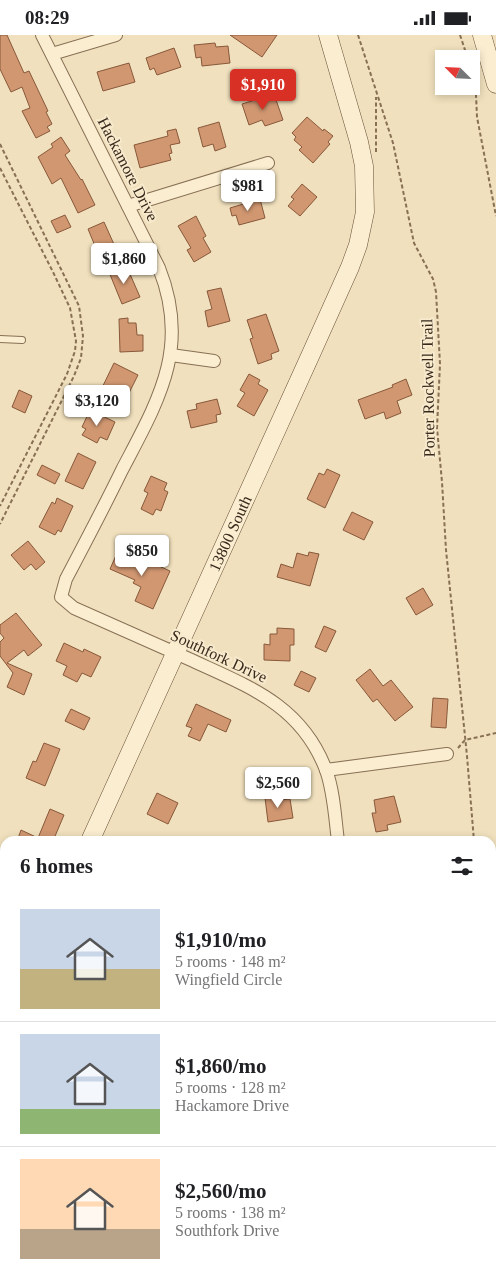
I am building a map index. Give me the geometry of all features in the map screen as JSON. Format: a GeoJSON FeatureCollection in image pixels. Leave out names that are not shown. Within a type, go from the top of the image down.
{"type":"FeatureCollection","features":[{"type":"Feature","properties":{"kind":"main road","name":"13800 South"},"geometry":{"type":"LineString","coordinates":[[92,836],[350,267],[358,245],[363,223],[366,189],[362,155],[328,35]]}},
{"type":"Feature","properties":{"kind":"main road"},"geometry":{"type":"LineString","coordinates":[[482,35],[496,84]]}},
{"type":"Feature","properties":{"kind":"street","name":"Hackamore Drive"},"geometry":{"type":"LineString","coordinates":[[42,35],[159,269],[167,290],[171,315],[171,355],[158,402],[66,579],[61,597]]}},
{"type":"Feature","properties":{"kind":"street"},"geometry":{"type":"LineString","coordinates":[[52,54],[116,35]]}},
{"type":"Feature","properties":{"kind":"street"},"geometry":{"type":"LineString","coordinates":[[128,207],[268,163]]}},
{"type":"Feature","properties":{"kind":"street"},"geometry":{"type":"LineString","coordinates":[[171,355],[214,361]]}},
{"type":"Feature","properties":{"kind":"street","name":"Southfork Drive"},"geometry":{"type":"LineString","coordinates":[[61,597],[74,608],[245,685],[278,705],[305,733],[326,771],[337,836]]}},
{"type":"Feature","properties":{"kind":"street"},"geometry":{"type":"LineString","coordinates":[[326,771],[342,767],[447,754]]}},
{"type":"Feature","properties":{"kind":"lane"},"geometry":{"type":"LineString","coordinates":[[0,339],[22,340]]}},
{"type":"Feature","properties":{"kind":"path","name":"Porter Rockwell Trail"},"geometry":{"type":"LineString","coordinates":[[358,35],[393,143],[414,243],[433,279],[436,292],[440,364],[437,428],[446,550],[474,836]]}},
{"type":"Feature","properties":{"kind":"path"},"geometry":{"type":"LineString","coordinates":[[460,35],[465,50]]}},
{"type":"Feature","properties":{"kind":"path"},"geometry":{"type":"LineString","coordinates":[[376,95],[375,141],[377,158]]}},
{"type":"Feature","properties":{"kind":"path"},"geometry":{"type":"LineString","coordinates":[[476,95],[479,126],[496,215]]}},
{"type":"Feature","properties":{"kind":"path"},"geometry":{"type":"LineString","coordinates":[[0,144],[79,306],[83,336],[81,358],[74,376],[0,524]]}},
{"type":"Feature","properties":{"kind":"path"},"geometry":{"type":"LineString","coordinates":[[0,169],[70,308],[76,341],[75,351],[67,374],[0,506]]}},
{"type":"Feature","properties":{"kind":"path"},"geometry":{"type":"LineString","coordinates":[[465,740],[496,733]]}},
{"type":"Feature","properties":{"kind":"building"},"geometry":{"type":"Polygon","coordinates":[[[0,35],[7,35],[24,73],[29,71],[48,111],[46,112],[52,124],[47,127],[50,131],[36,138],[22,111],[30,108],[22,87],[11,92],[0,69],[0,35]]]}},
{"type":"Feature","properties":{"kind":"building"},"geometry":{"type":"Polygon","coordinates":[[[230,35],[277,35],[262,57],[230,35]]]}},
{"type":"Feature","properties":{"kind":"building"},"geometry":{"type":"Polygon","coordinates":[[[215,43],[216,47],[228,46],[230,63],[202,66],[201,57],[196,58],[194,45],[215,43]]]}},
{"type":"Feature","properties":{"kind":"building"},"geometry":{"type":"Polygon","coordinates":[[[174,48],[181,67],[157,75],[154,68],[150,70],[146,58],[174,48]]]}},
{"type":"Feature","properties":{"kind":"building"},"geometry":{"type":"Polygon","coordinates":[[[129,63],[135,82],[103,91],[97,72],[129,63]]]}},
{"type":"Feature","properties":{"kind":"building"},"geometry":{"type":"Polygon","coordinates":[[[274,94],[283,120],[265,126],[262,120],[249,125],[242,104],[274,94]]]}},
{"type":"Feature","properties":{"kind":"building"},"geometry":{"type":"Polygon","coordinates":[[[307,117],[323,131],[324,129],[333,136],[328,142],[330,144],[313,163],[299,150],[302,147],[294,140],[296,137],[292,133],[307,117]]]}},
{"type":"Feature","properties":{"kind":"building"},"geometry":{"type":"Polygon","coordinates":[[[219,122],[226,147],[215,151],[213,144],[203,147],[198,128],[219,122]]]}},
{"type":"Feature","properties":{"kind":"building"},"geometry":{"type":"Polygon","coordinates":[[[176,129],[180,143],[170,145],[172,153],[169,154],[171,160],[140,168],[134,145],[168,136],[167,131],[176,129]]]}},
{"type":"Feature","properties":{"kind":"building"},"geometry":{"type":"Polygon","coordinates":[[[61,137],[70,151],[65,155],[82,179],[95,205],[78,213],[61,178],[52,184],[38,157],[53,147],[51,144],[61,137]]]}},
{"type":"Feature","properties":{"kind":"building"},"geometry":{"type":"Polygon","coordinates":[[[302,184],[317,197],[300,216],[288,206],[294,199],[291,197],[302,184]]]}},
{"type":"Feature","properties":{"kind":"building"},"geometry":{"type":"Polygon","coordinates":[[[260,199],[265,218],[239,225],[236,215],[232,216],[230,208],[260,199]]]}},
{"type":"Feature","properties":{"kind":"building"},"geometry":{"type":"Polygon","coordinates":[[[65,215],[71,227],[57,233],[51,221],[65,215]]]}},
{"type":"Feature","properties":{"kind":"building"},"geometry":{"type":"Polygon","coordinates":[[[196,216],[206,236],[203,238],[211,252],[194,262],[187,250],[191,248],[178,226],[196,216]]]}},
{"type":"Feature","properties":{"kind":"building"},"geometry":{"type":"Polygon","coordinates":[[[104,222],[117,251],[100,258],[88,229],[104,222]]]}},
{"type":"Feature","properties":{"kind":"building"},"geometry":{"type":"Polygon","coordinates":[[[126,265],[140,297],[122,304],[109,272],[126,265]]]}},
{"type":"Feature","properties":{"kind":"building"},"geometry":{"type":"Polygon","coordinates":[[[221,288],[230,321],[208,327],[205,311],[212,309],[207,291],[221,288]]]}},
{"type":"Feature","properties":{"kind":"building"},"geometry":{"type":"Polygon","coordinates":[[[266,314],[279,351],[271,354],[272,359],[258,364],[250,339],[253,338],[247,320],[266,314]]]}},
{"type":"Feature","properties":{"kind":"building"},"geometry":{"type":"Polygon","coordinates":[[[128,318],[128,323],[136,323],[137,335],[143,335],[143,351],[120,352],[119,319],[128,318]]]}},
{"type":"Feature","properties":{"kind":"building"},"geometry":{"type":"Polygon","coordinates":[[[114,363],[138,375],[123,405],[99,394],[114,363]]]}},
{"type":"Feature","properties":{"kind":"building"},"geometry":{"type":"Polygon","coordinates":[[[249,374],[260,380],[258,384],[268,390],[254,416],[237,406],[245,393],[240,390],[249,374]]]}},
{"type":"Feature","properties":{"kind":"building"},"geometry":{"type":"Polygon","coordinates":[[[406,379],[412,395],[397,401],[401,413],[386,419],[384,412],[365,419],[358,400],[393,387],[392,385],[406,379]]]}},
{"type":"Feature","properties":{"kind":"building"},"geometry":{"type":"Polygon","coordinates":[[[19,390],[32,396],[25,413],[12,407],[19,390]]]}},
{"type":"Feature","properties":{"kind":"building"},"geometry":{"type":"Polygon","coordinates":[[[217,399],[221,414],[216,415],[217,422],[191,428],[187,411],[197,409],[196,404],[217,399]]]}},
{"type":"Feature","properties":{"kind":"building"},"geometry":{"type":"Polygon","coordinates":[[[90,410],[115,422],[107,440],[100,437],[97,443],[82,435],[86,429],[82,427],[90,410]]]}},
{"type":"Feature","properties":{"kind":"building"},"geometry":{"type":"Polygon","coordinates":[[[78,453],[96,462],[83,489],[65,481],[78,453]]]}},
{"type":"Feature","properties":{"kind":"building"},"geometry":{"type":"Polygon","coordinates":[[[42,465],[60,474],[55,484],[37,475],[42,465]]]}},
{"type":"Feature","properties":{"kind":"building"},"geometry":{"type":"Polygon","coordinates":[[[327,469],[340,475],[325,508],[307,499],[319,473],[324,475],[327,469]]]}},
{"type":"Feature","properties":{"kind":"building"},"geometry":{"type":"Polygon","coordinates":[[[151,476],[167,483],[164,490],[168,492],[161,511],[156,509],[153,515],[141,509],[148,493],[144,491],[151,476]]]}},
{"type":"Feature","properties":{"kind":"building"},"geometry":{"type":"Polygon","coordinates":[[[57,498],[73,506],[61,532],[58,530],[55,535],[39,527],[52,502],[55,504],[57,498]]]}},
{"type":"Feature","properties":{"kind":"building"},"geometry":{"type":"Polygon","coordinates":[[[352,512],[373,522],[364,540],[343,530],[352,512]]]}},
{"type":"Feature","properties":{"kind":"building"},"geometry":{"type":"Polygon","coordinates":[[[28,541],[45,562],[36,570],[31,564],[24,570],[11,555],[28,541]]]}},
{"type":"Feature","properties":{"kind":"building"},"geometry":{"type":"Polygon","coordinates":[[[118,551],[170,571],[153,609],[135,601],[141,587],[133,583],[135,580],[110,569],[118,551]]]}},
{"type":"Feature","properties":{"kind":"building"},"geometry":{"type":"Polygon","coordinates":[[[309,552],[319,554],[310,586],[277,577],[281,564],[293,568],[297,553],[308,556],[309,552]]]}},
{"type":"Feature","properties":{"kind":"building"},"geometry":{"type":"Polygon","coordinates":[[[423,588],[433,605],[416,615],[406,598],[423,588]]]}},
{"type":"Feature","properties":{"kind":"building"},"geometry":{"type":"Polygon","coordinates":[[[16,613],[42,645],[28,656],[24,650],[7,663],[32,674],[24,695],[7,687],[13,673],[0,656],[0,642],[4,638],[0,633],[0,625],[16,613]]]}},
{"type":"Feature","properties":{"kind":"building"},"geometry":{"type":"Polygon","coordinates":[[[324,626],[336,631],[326,652],[315,647],[324,626]]]}},
{"type":"Feature","properties":{"kind":"building"},"geometry":{"type":"Polygon","coordinates":[[[277,628],[294,629],[294,645],[290,645],[290,661],[264,660],[264,644],[270,645],[270,634],[277,634],[277,628]]]}},
{"type":"Feature","properties":{"kind":"building"},"geometry":{"type":"Polygon","coordinates":[[[64,643],[83,652],[84,649],[101,657],[91,677],[82,673],[77,682],[63,675],[67,666],[56,661],[64,643]]]}},
{"type":"Feature","properties":{"kind":"building"},"geometry":{"type":"Polygon","coordinates":[[[370,669],[383,686],[391,680],[413,707],[395,721],[377,699],[373,702],[356,680],[370,669]]]}},
{"type":"Feature","properties":{"kind":"building"},"geometry":{"type":"Polygon","coordinates":[[[301,671],[316,678],[309,692],[294,685],[301,671]]]}},
{"type":"Feature","properties":{"kind":"building"},"geometry":{"type":"Polygon","coordinates":[[[433,698],[448,699],[446,728],[431,727],[433,698]]]}},
{"type":"Feature","properties":{"kind":"building"},"geometry":{"type":"Polygon","coordinates":[[[196,704],[231,720],[226,732],[208,724],[200,741],[188,736],[192,728],[186,726],[196,704]]]}},
{"type":"Feature","properties":{"kind":"building"},"geometry":{"type":"Polygon","coordinates":[[[71,709],[90,718],[84,730],[65,721],[71,709]]]}},
{"type":"Feature","properties":{"kind":"building"},"geometry":{"type":"Polygon","coordinates":[[[44,743],[60,749],[45,786],[26,778],[33,761],[36,762],[44,743]]]}},
{"type":"Feature","properties":{"kind":"building"},"geometry":{"type":"Polygon","coordinates":[[[157,793],[178,803],[168,824],[147,814],[157,793]]]}},
{"type":"Feature","properties":{"kind":"building"},"geometry":{"type":"Polygon","coordinates":[[[279,795],[280,800],[290,799],[293,818],[268,822],[265,798],[279,795]]]}},
{"type":"Feature","properties":{"kind":"building"},"geometry":{"type":"Polygon","coordinates":[[[394,796],[401,822],[387,825],[388,830],[376,832],[372,813],[376,813],[374,800],[394,796]]]}},
{"type":"Feature","properties":{"kind":"building"},"geometry":{"type":"Polygon","coordinates":[[[50,809],[64,815],[55,836],[39,836],[50,809]]]}},
{"type":"Feature","properties":{"kind":"building"},"geometry":{"type":"Polygon","coordinates":[[[21,830],[34,836],[19,836],[21,830]]]}}]}
